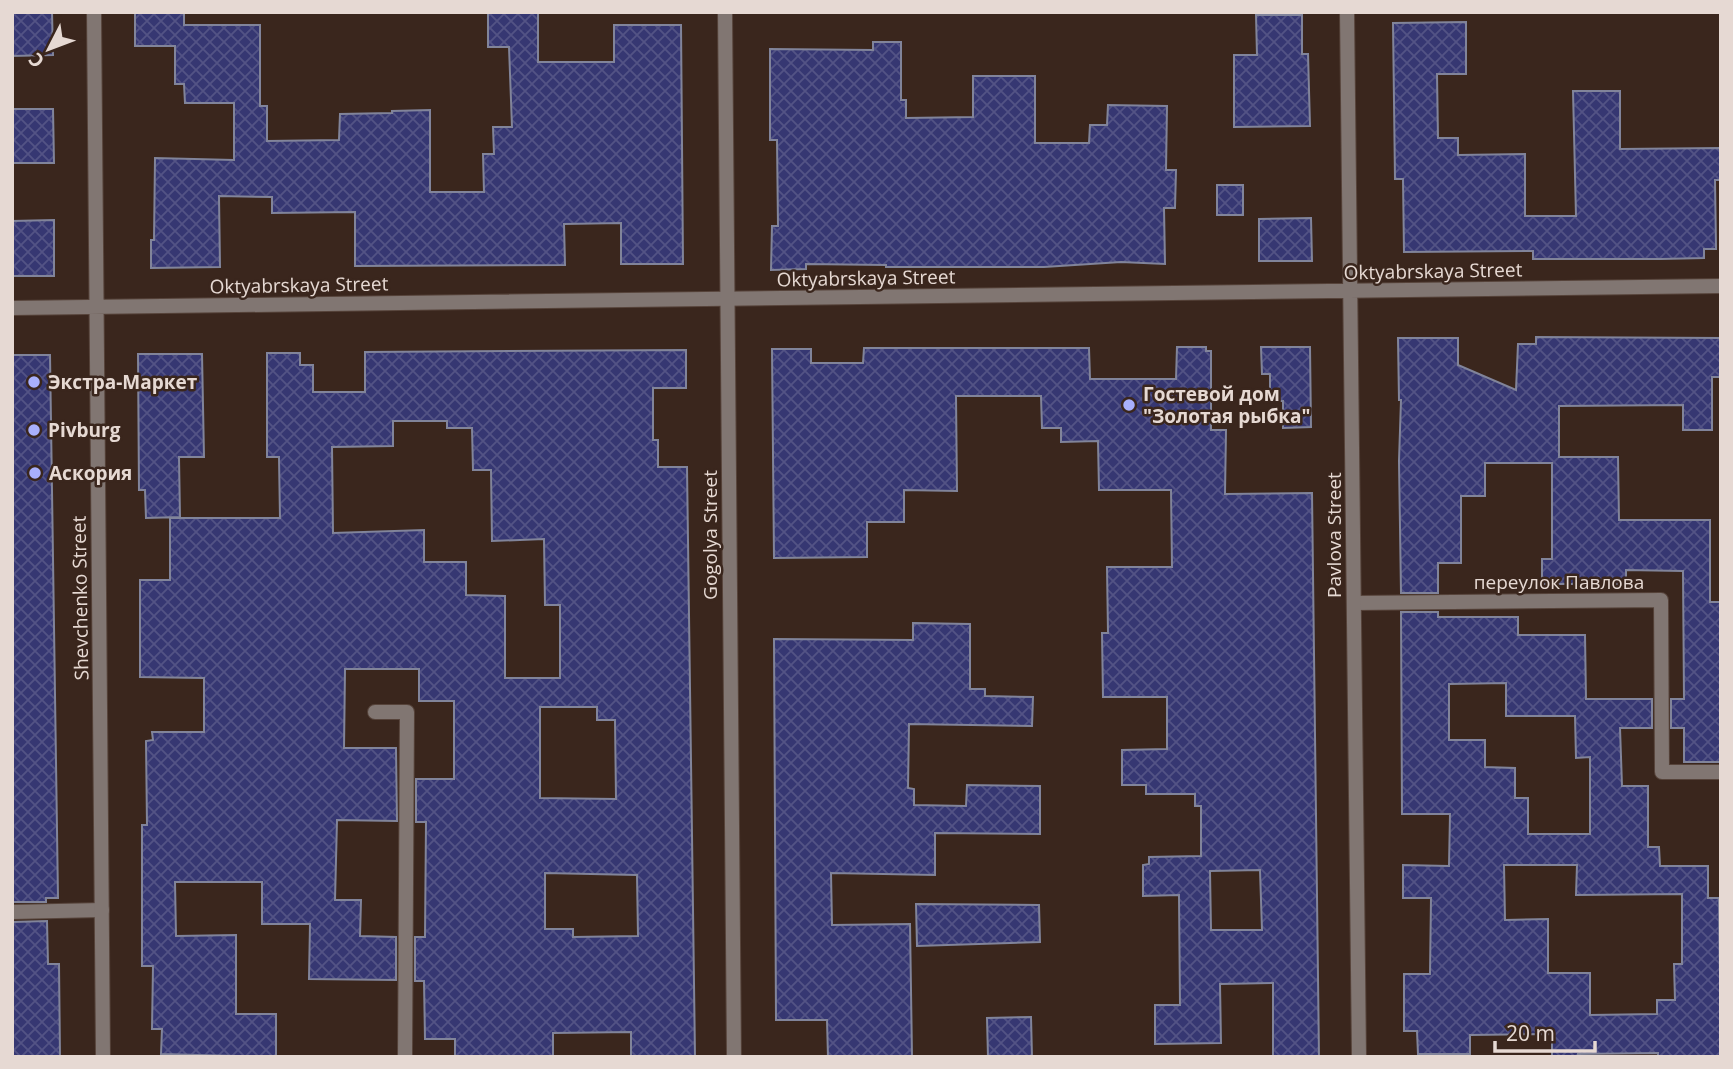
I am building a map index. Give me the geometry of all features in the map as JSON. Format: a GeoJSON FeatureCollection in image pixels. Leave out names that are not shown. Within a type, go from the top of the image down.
{"type":"FeatureCollection","features":[{"type":"Feature","properties":{"kind":"street","name":"Shevchenko Street"},"geometry":{"type":"LineString","coordinates":[[94,12],[103,1057]]}},
{"type":"Feature","properties":{"kind":"street","name":"Gogolya Street"},"geometry":{"type":"LineString","coordinates":[[725,12],[734,1057]]}},
{"type":"Feature","properties":{"kind":"street","name":"Pavlova Street"},"geometry":{"type":"LineString","coordinates":[[1347,12],[1359,1057]]}},
{"type":"Feature","properties":{"kind":"street","name":"Oktyabrskaya Street"},"geometry":{"type":"LineString","coordinates":[[12,308],[1721,286]]}},
{"type":"Feature","properties":{"kind":"street","name":"переулок Павлова"},"geometry":{"type":"LineString","coordinates":[[1354,603],[1661,600],[1662,772],[1721,772]]}},
{"type":"Feature","properties":{"kind":"street"},"geometry":{"type":"LineString","coordinates":[[375,712],[407,712],[405,1057]]}},
{"type":"Feature","properties":{"kind":"street"},"geometry":{"type":"LineString","coordinates":[[12,912],[102,910]]}},
{"type":"Feature","properties":{"kind":"building"},"geometry":{"type":"Polygon","coordinates":[[[12,12],[52,12],[53,55],[12,56],[12,12]]]}},
{"type":"Feature","properties":{"kind":"building"},"geometry":{"type":"Polygon","coordinates":[[[135,12],[184,12],[184,25],[260,25],[260,106],[267,106],[267,141],[339,140],[340,114],[430,110],[430,192],[484,192],[483,154],[494,154],[493,127],[512,127],[509,47],[488,47],[488,12],[538,12],[538,62],[614,62],[614,25],[681,25],[683,264],[621,264],[621,223],[564,224],[565,265],[355,266],[355,212],[272,213],[272,197],[219,196],[220,267],[151,268],[155,158],[234,160],[234,103],[185,103],[184,84],[175,84],[175,46],[135,46],[135,12]]]}},
{"type":"Feature","properties":{"kind":"building"},"geometry":{"type":"Polygon","coordinates":[[[1256,15],[1302,15],[1302,54],[1308,54],[1310,126],[1234,127],[1234,55],[1257,55],[1256,15]]]}},
{"type":"Feature","properties":{"kind":"building"},"geometry":{"type":"Polygon","coordinates":[[[1466,22],[1466,74],[1437,74],[1438,138],[1458,138],[1458,155],[1525,154],[1525,216],[1576,216],[1573,91],[1620,91],[1620,149],[1721,148],[1721,180],[1715,180],[1716,249],[1704,249],[1704,258],[1661,259],[1533,259],[1533,251],[1404,252],[1403,179],[1395,179],[1393,23],[1466,22]]]}},
{"type":"Feature","properties":{"kind":"building"},"geometry":{"type":"Polygon","coordinates":[[[873,42],[901,42],[901,100],[906,100],[906,118],[973,117],[973,76],[1035,76],[1035,143],[1089,143],[1090,125],[1107,125],[1108,105],[1167,106],[1166,170],[1176,170],[1175,208],[1164,208],[1165,264],[1121,262],[1044,267],[886,267],[806,264],[806,269],[771,270],[772,226],[778,226],[777,140],[770,140],[770,49],[873,50],[873,42]]]}},
{"type":"Feature","properties":{"kind":"building"},"geometry":{"type":"Polygon","coordinates":[[[12,109],[53,109],[54,163],[12,163],[12,109]]]}},
{"type":"Feature","properties":{"kind":"building"},"geometry":{"type":"Polygon","coordinates":[[[1217,185],[1243,185],[1243,215],[1217,215],[1217,185]]]}},
{"type":"Feature","properties":{"kind":"building"},"geometry":{"type":"Polygon","coordinates":[[[1311,218],[1312,261],[1259,261],[1259,219],[1311,218]]]}},
{"type":"Feature","properties":{"kind":"building"},"geometry":{"type":"Polygon","coordinates":[[[54,220],[54,276],[12,276],[12,221],[54,220]]]}},
{"type":"Feature","properties":{"kind":"building"},"geometry":{"type":"Polygon","coordinates":[[[1536,337],[1721,338],[1721,377],[1712,377],[1712,430],[1683,430],[1683,405],[1559,406],[1559,457],[1618,457],[1619,520],[1710,520],[1710,602],[1721,602],[1721,762],[1684,762],[1684,728],[1671,728],[1671,699],[1684,699],[1683,571],[1626,570],[1626,584],[1542,584],[1542,559],[1552,559],[1552,463],[1485,463],[1485,496],[1461,496],[1461,563],[1438,563],[1438,593],[1401,593],[1401,400],[1398,338],[1458,338],[1458,365],[1516,390],[1518,344],[1536,344],[1536,337]]]}},
{"type":"Feature","properties":{"kind":"building"},"geometry":{"type":"Polygon","coordinates":[[[1177,347],[1206,347],[1206,351],[1211,351],[1211,430],[1226,430],[1225,494],[1312,493],[1319,1057],[1273,1057],[1273,983],[1220,984],[1221,1043],[1155,1044],[1155,1005],[1180,1005],[1179,895],[1143,896],[1143,865],[1149,864],[1149,857],[1201,856],[1201,806],[1195,806],[1195,794],[1146,794],[1146,785],[1122,785],[1122,750],[1167,749],[1167,697],[1103,697],[1102,633],[1108,633],[1107,567],[1172,567],[1171,490],[1099,490],[1098,441],[1061,442],[1061,428],[1042,428],[1041,396],[956,396],[957,491],[904,490],[904,522],[867,522],[867,557],[774,558],[772,349],[811,349],[811,363],[863,363],[864,348],[1089,348],[1090,379],[1176,379],[1177,347]],[[1260,870],[1210,871],[1211,930],[1262,930],[1260,870]]]}},
{"type":"Feature","properties":{"kind":"building"},"geometry":{"type":"Polygon","coordinates":[[[1261,347],[1310,347],[1311,427],[1283,428],[1283,401],[1270,401],[1270,374],[1262,374],[1261,347]]]}},
{"type":"Feature","properties":{"kind":"building"},"geometry":{"type":"Polygon","coordinates":[[[686,350],[686,388],[653,388],[653,440],[658,440],[658,467],[687,467],[695,1057],[631,1057],[631,1032],[553,1033],[553,1057],[455,1057],[455,1039],[425,1039],[424,981],[415,981],[415,937],[425,937],[426,822],[416,822],[416,779],[454,779],[454,701],[419,701],[419,669],[345,669],[344,748],[396,748],[397,821],[337,820],[335,900],[361,900],[360,936],[396,937],[396,980],[309,979],[310,924],[262,924],[262,882],[175,882],[176,936],[236,935],[236,1014],[276,1014],[276,1057],[161,1054],[162,1029],[152,1029],[153,966],[142,966],[142,825],[147,825],[146,741],[153,740],[152,732],[204,732],[204,678],[140,677],[140,580],[170,580],[170,518],[280,518],[279,457],[267,457],[267,353],[300,353],[300,365],[313,365],[313,392],[365,392],[365,352],[686,350]],[[393,421],[393,446],[332,447],[333,533],[424,530],[424,562],[466,562],[466,595],[505,596],[505,678],[560,678],[560,605],[545,605],[544,539],[492,541],[491,470],[473,470],[472,428],[447,428],[447,421],[393,421]],[[540,707],[540,798],[616,799],[615,720],[597,720],[597,707],[540,707]],[[545,873],[545,929],[573,929],[573,937],[638,936],[637,875],[545,873]]]}},
{"type":"Feature","properties":{"kind":"building"},"geometry":{"type":"Polygon","coordinates":[[[138,354],[202,354],[204,457],[179,457],[180,517],[146,518],[145,490],[139,490],[138,354]]]}},
{"type":"Feature","properties":{"kind":"building"},"geometry":{"type":"Polygon","coordinates":[[[12,355],[50,355],[58,898],[46,898],[46,902],[12,902],[12,355]]]}},
{"type":"Feature","properties":{"kind":"building"},"geometry":{"type":"Polygon","coordinates":[[[1401,612],[1438,612],[1438,617],[1518,617],[1518,635],[1585,635],[1586,699],[1652,699],[1652,728],[1620,728],[1622,786],[1648,786],[1648,847],[1659,847],[1660,866],[1708,866],[1708,898],[1719,898],[1721,1057],[1658,1057],[1658,1053],[1552,1057],[1552,1034],[1470,1035],[1470,1054],[1418,1054],[1417,1031],[1404,1031],[1404,974],[1430,974],[1431,898],[1403,898],[1403,865],[1449,866],[1450,814],[1402,814],[1401,612]],[[1506,683],[1449,684],[1449,740],[1485,740],[1485,767],[1515,768],[1515,798],[1528,798],[1528,834],[1590,834],[1590,757],[1576,758],[1575,716],[1506,716],[1506,683]],[[1504,865],[1505,920],[1548,919],[1548,973],[1590,973],[1590,1015],[1657,1014],[1657,1000],[1675,1000],[1674,964],[1682,964],[1682,894],[1576,895],[1577,865],[1504,865]]]}},
{"type":"Feature","properties":{"kind":"building"},"geometry":{"type":"Polygon","coordinates":[[[913,623],[970,624],[970,689],[985,689],[985,696],[1033,697],[1032,726],[909,724],[908,788],[914,789],[914,805],[966,806],[967,785],[1040,786],[1040,834],[935,833],[935,875],[831,873],[832,925],[910,924],[912,1057],[828,1057],[827,1020],[776,1020],[774,639],[913,640],[913,623]]]}},
{"type":"Feature","properties":{"kind":"building"},"geometry":{"type":"Polygon","coordinates":[[[916,904],[1039,905],[1040,942],[917,946],[916,904]]]}},
{"type":"Feature","properties":{"kind":"building"},"geometry":{"type":"Polygon","coordinates":[[[47,921],[48,964],[59,964],[60,1057],[12,1057],[12,922],[47,921]]]}},
{"type":"Feature","properties":{"kind":"building"},"geometry":{"type":"Polygon","coordinates":[[[1031,1017],[1032,1057],[988,1057],[987,1018],[1031,1017]]]}},
{"type":"Feature","properties":{"kind":"place","name":"Экстра-Маркет"},"geometry":{"type":"Point","coordinates":[34,382]}},
{"type":"Feature","properties":{"kind":"place","name":"Гостевой дом \"Золотая рыбка\""},"geometry":{"type":"Point","coordinates":[1129,405]}},
{"type":"Feature","properties":{"kind":"place","name":"Pivburg"},"geometry":{"type":"Point","coordinates":[34,430]}},
{"type":"Feature","properties":{"kind":"place","name":"Аскория"},"geometry":{"type":"Point","coordinates":[35,473]}}]}
